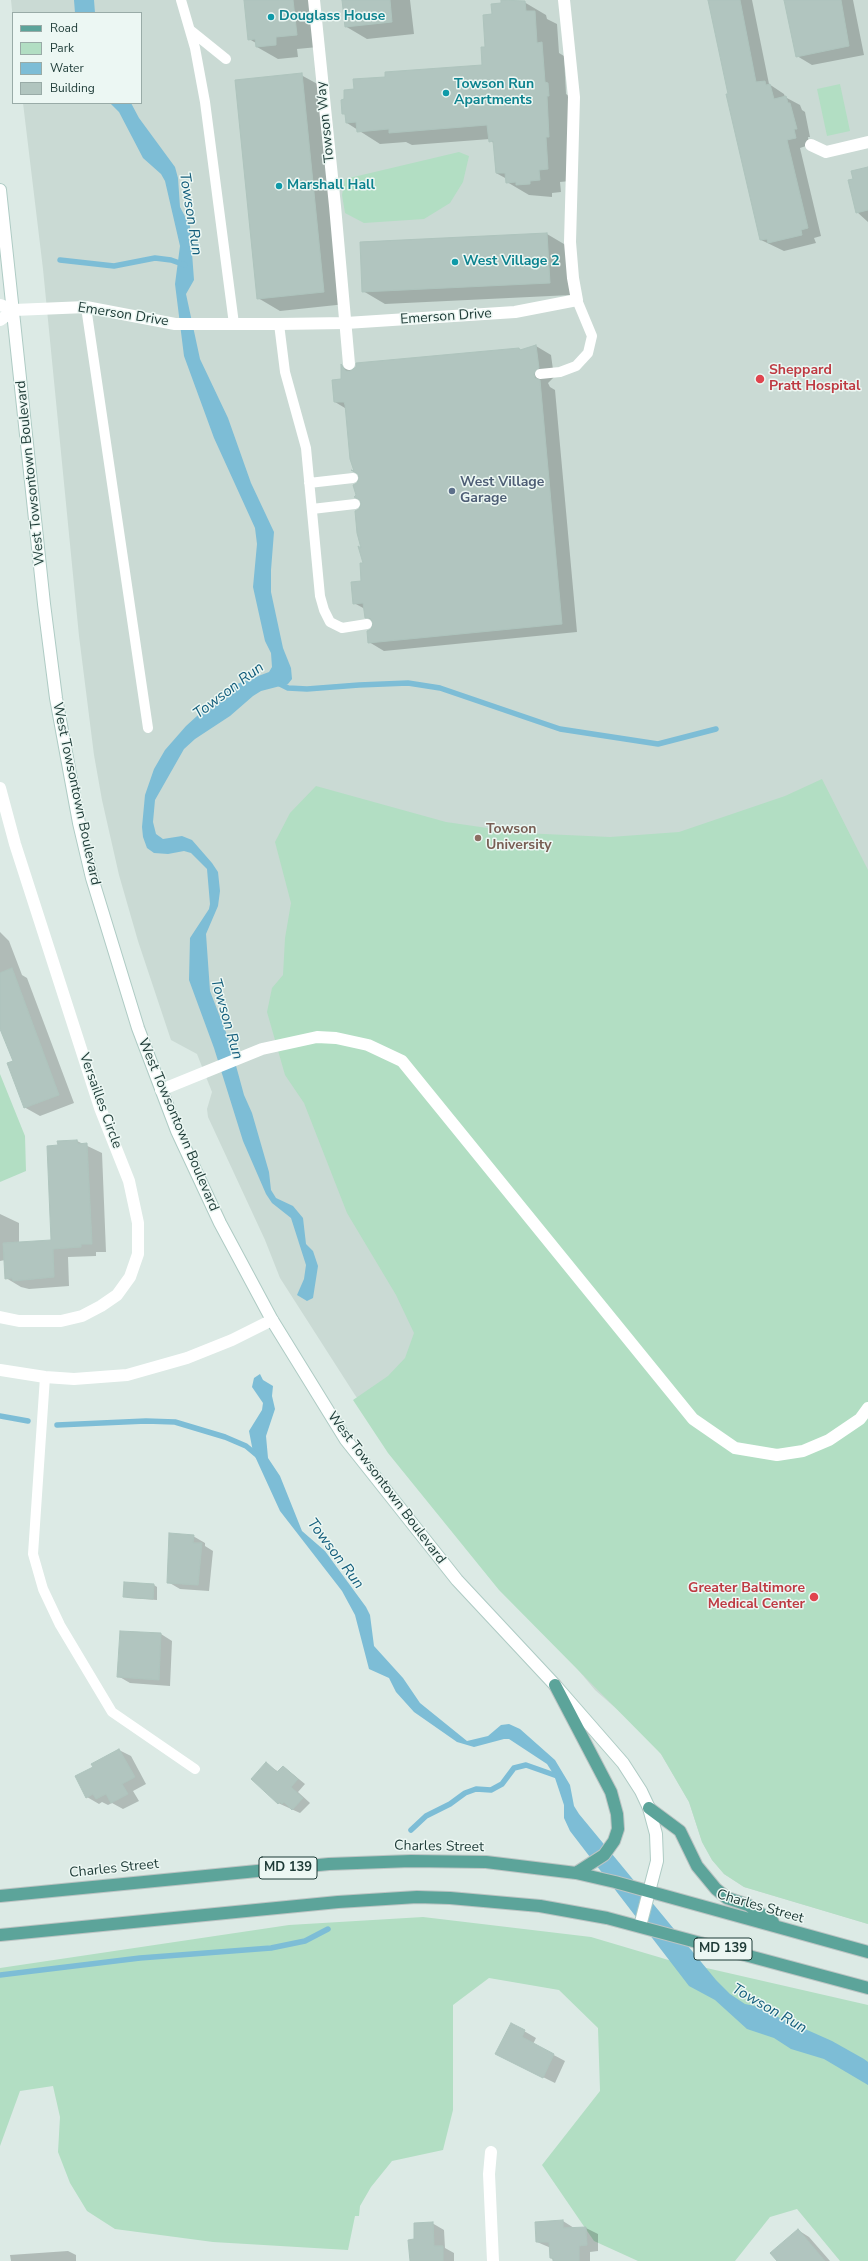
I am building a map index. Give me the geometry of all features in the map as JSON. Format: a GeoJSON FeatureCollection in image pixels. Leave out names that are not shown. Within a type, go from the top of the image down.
{"type":"FeatureCollection","features":[{"type":"Feature","properties":{"kind":"main road"},"geometry":{"type":"LineString","coordinates":[[555,1686],[611,1792],[617,1814],[618,1829],[614,1842],[604,1855],[576,1873]]}},
{"type":"Feature","properties":{"kind":"main road"},"geometry":{"type":"LineString","coordinates":[[649,1808],[680,1831],[697,1866],[716,1889],[727,1898],[748,1905],[782,1928]]}},
{"type":"Feature","properties":{"kind":"main road","name":"Charles Street"},"geometry":{"type":"LineString","coordinates":[[0,1896],[329,1864],[376,1861],[486,1862],[576,1873],[868,1952]]}},
{"type":"Feature","properties":{"kind":"main road","name":"MD 139"},"geometry":{"type":"LineString","coordinates":[[0,1935],[338,1902],[417,1897],[540,1906],[607,1918],[868,1988]]}},
{"type":"Feature","properties":{"kind":"street","name":"Towson Way"},"geometry":{"type":"LineString","coordinates":[[314,0],[346,323],[348,364]]}},
{"type":"Feature","properties":{"kind":"street"},"geometry":{"type":"LineString","coordinates":[[564,0],[574,97],[570,242],[573,278],[577,300]]}},
{"type":"Feature","properties":{"kind":"street"},"geometry":{"type":"LineString","coordinates":[[811,145],[826,152],[868,142]]}},
{"type":"Feature","properties":{"kind":"street","name":"West Towsontown Boulevard"},"geometry":{"type":"LineString","coordinates":[[0,190],[14,310],[44,604],[66,754],[81,830],[109,936],[138,1028],[161,1090],[213,1210],[272,1320],[346,1440],[457,1580],[623,1762],[641,1791],[649,1808],[656,1834],[657,1861],[640,1926]]}},
{"type":"Feature","properties":{"kind":"street","name":"Emerson Drive"},"geometry":{"type":"LineString","coordinates":[[14,310],[86,307],[175,324],[346,323],[514,312],[577,300]]}},
{"type":"Feature","properties":{"kind":"street"},"geometry":{"type":"LineString","coordinates":[[0,305],[14,310]]}},
{"type":"Feature","properties":{"kind":"street"},"geometry":{"type":"LineString","coordinates":[[0,320],[14,310]]}},
{"type":"Feature","properties":{"kind":"street","name":"Versailles Circle"},"geometry":{"type":"LineString","coordinates":[[0,788],[15,844],[100,1108],[130,1181],[138,1223],[138,1254],[130,1277],[112,1298],[82,1316],[61,1321],[19,1321],[0,1317]]}},
{"type":"Feature","properties":{"kind":"street"},"geometry":{"type":"LineString","coordinates":[[161,1090],[262,1049],[317,1037],[336,1038],[368,1045],[402,1061],[693,1419],[735,1448],[776,1455],[802,1450],[829,1440],[860,1419],[868,1408]]}},
{"type":"Feature","properties":{"kind":"street"},"geometry":{"type":"LineString","coordinates":[[0,1370],[45,1377],[100,1378],[127,1375],[156,1368],[232,1340],[272,1320]]}},
{"type":"Feature","properties":{"kind":"street"},"geometry":{"type":"LineString","coordinates":[[491,2152],[489,2174],[493,2261]]}},
{"type":"Feature","properties":{"kind":"lane"},"geometry":{"type":"LineString","coordinates":[[181,0],[190,30],[205,102],[229,324]]}},
{"type":"Feature","properties":{"kind":"lane"},"geometry":{"type":"LineString","coordinates":[[190,30],[226,59]]}},
{"type":"Feature","properties":{"kind":"lane"},"geometry":{"type":"LineString","coordinates":[[540,374],[560,372],[576,366],[588,353],[592,336],[577,300]]}},
{"type":"Feature","properties":{"kind":"lane"},"geometry":{"type":"LineString","coordinates":[[86,307],[148,728]]}},
{"type":"Feature","properties":{"kind":"lane"},"geometry":{"type":"LineString","coordinates":[[279,324],[285,372],[306,448],[320,596],[324,610],[330,622],[342,628],[367,624]]}},
{"type":"Feature","properties":{"kind":"lane"},"geometry":{"type":"LineString","coordinates":[[309,483],[353,478]]}},
{"type":"Feature","properties":{"kind":"lane"},"geometry":{"type":"LineString","coordinates":[[312,509],[356,504]]}},
{"type":"Feature","properties":{"kind":"lane"},"geometry":{"type":"LineString","coordinates":[[45,1377],[33,1554],[43,1589],[60,1625],[112,1712],[195,1769]]}},
{"type":"Feature","properties":{"kind":"shaded area","name":"Towson University"},"geometry":{"type":"Polygon","coordinates":[[[11,0],[868,0],[868,1924],[744,1887],[724,1874],[712,1860],[702,1842],[689,1802],[661,1754],[644,1733],[595,1690],[396,1452],[355,1395],[280,1278],[265,1240],[208,1117],[207,1109],[212,1092],[197,1054],[171,1040],[138,941],[119,875],[102,800],[94,755],[79,636],[43,269],[23,104],[142,104],[142,12],[12,12],[11,0]]]}},
{"type":"Feature","properties":{"kind":"green space"},"geometry":{"type":"Polygon","coordinates":[[[840,84],[850,131],[827,136],[817,89],[840,84]]]}},
{"type":"Feature","properties":{"kind":"green space"},"geometry":{"type":"Polygon","coordinates":[[[459,152],[469,156],[463,182],[450,203],[424,219],[364,223],[345,213],[342,195],[345,179],[459,152]]]}},
{"type":"Feature","properties":{"kind":"green space"},"geometry":{"type":"Polygon","coordinates":[[[822,779],[868,870],[868,1924],[744,1887],[724,1874],[712,1860],[702,1842],[689,1802],[661,1754],[499,1590],[388,1453],[353,1400],[388,1376],[405,1358],[414,1333],[396,1295],[347,1213],[304,1103],[285,1075],[267,1012],[272,988],[283,975],[285,938],[291,903],[275,842],[290,813],[316,786],[446,822],[522,833],[610,837],[679,832],[785,796],[822,779]]]}},
{"type":"Feature","properties":{"kind":"green space"},"geometry":{"type":"Polygon","coordinates":[[[0,1074],[25,1136],[26,1171],[0,1182],[0,1074]]]}},
{"type":"Feature","properties":{"kind":"green space"},"geometry":{"type":"Polygon","coordinates":[[[423,1917],[591,1937],[682,1964],[689,1964],[868,2005],[868,2261],[840,2261],[797,2209],[770,2217],[735,2261],[638,2261],[594,2241],[542,2165],[600,2091],[598,2028],[559,1990],[489,1978],[453,2005],[453,2110],[443,2150],[392,2161],[371,2187],[360,2206],[359,2216],[355,2216],[348,2250],[213,2242],[115,2229],[87,2211],[70,2183],[58,2152],[60,2117],[53,2086],[20,2091],[0,2146],[0,1968],[289,1925],[423,1917]]]}},
{"type":"Feature","properties":{"kind":"water"},"geometry":{"type":"Polygon","coordinates":[[[74,0],[94,0],[95,12],[75,12],[74,0]]]}},
{"type":"Feature","properties":{"kind":"water","name":"Towson Run"},"geometry":{"type":"Polygon","coordinates":[[[111,104],[132,104],[139,118],[175,167],[178,178],[180,207],[190,226],[194,280],[186,294],[200,359],[228,418],[251,483],[274,532],[271,592],[283,648],[291,668],[292,679],[288,684],[261,691],[253,696],[230,716],[195,739],[184,749],[155,800],[153,822],[156,834],[163,839],[182,836],[192,840],[218,872],[220,891],[218,906],[206,934],[210,991],[229,1040],[244,1095],[252,1113],[269,1172],[271,1190],[276,1198],[293,1206],[303,1218],[306,1244],[313,1251],[318,1266],[313,1298],[307,1301],[297,1295],[304,1279],[306,1265],[291,1218],[272,1203],[266,1194],[243,1141],[214,1048],[189,980],[190,938],[209,909],[210,904],[207,869],[191,853],[184,851],[168,854],[154,853],[147,848],[143,837],[142,827],[145,795],[154,769],[165,750],[186,726],[229,687],[269,672],[272,667],[271,653],[265,641],[253,587],[257,544],[255,528],[214,438],[184,356],[175,284],[180,246],[165,181],[161,174],[143,158],[119,112],[111,104]]]}},
{"type":"Feature","properties":{"kind":"water","name":"Towson Run"},"geometry":{"type":"Polygon","coordinates":[[[260,1374],[263,1380],[273,1386],[272,1396],[275,1409],[266,1436],[268,1458],[280,1476],[302,1531],[325,1551],[366,1607],[370,1615],[374,1646],[403,1678],[420,1703],[467,1741],[488,1736],[501,1725],[509,1724],[520,1729],[555,1760],[570,1785],[574,1806],[579,1814],[716,1980],[730,1994],[745,2004],[765,2008],[778,2017],[832,2041],[864,2059],[868,2062],[868,2085],[824,2059],[791,2049],[774,2038],[747,2029],[715,2000],[689,1986],[570,1831],[564,1818],[564,1805],[554,1775],[547,1764],[509,1739],[474,1747],[457,1742],[414,1712],[396,1692],[389,1678],[369,1669],[355,1615],[342,1591],[280,1511],[253,1452],[249,1431],[262,1410],[263,1403],[252,1387],[254,1378],[260,1374]]]}},
{"type":"Feature","properties":{"kind":"building","name":"Douglass House"},"geometry":{"type":"Polygon","coordinates":[[[244,0],[293,0],[297,35],[276,37],[276,45],[256,47],[255,39],[248,40],[244,0]]]}},
{"type":"Feature","properties":{"kind":"building"},"geometry":{"type":"Polygon","coordinates":[[[342,0],[390,0],[392,22],[345,27],[342,0]]]}},
{"type":"Feature","properties":{"kind":"building","name":"Towson Run Apartments"},"geometry":{"type":"Polygon","coordinates":[[[501,0],[525,1],[526,11],[535,11],[537,43],[542,42],[545,82],[548,83],[549,96],[547,96],[549,137],[546,137],[548,169],[539,170],[540,180],[530,181],[530,184],[516,185],[516,182],[506,183],[505,173],[496,173],[493,141],[489,142],[487,125],[389,133],[389,129],[357,132],[356,122],[346,123],[345,114],[342,114],[341,100],[344,99],[344,90],[354,89],[353,79],[385,77],[385,72],[482,65],[481,47],[485,47],[483,15],[492,14],[491,4],[501,3],[501,0]]]}},
{"type":"Feature","properties":{"kind":"building"},"geometry":{"type":"Polygon","coordinates":[[[708,0],[740,0],[756,82],[765,81],[766,85],[770,84],[774,99],[786,96],[788,103],[790,103],[797,129],[794,129],[796,138],[787,140],[808,228],[801,230],[802,235],[768,243],[767,239],[760,240],[726,94],[728,94],[708,0]]]}},
{"type":"Feature","properties":{"kind":"building"},"geometry":{"type":"Polygon","coordinates":[[[784,0],[841,0],[849,46],[796,57],[784,0]]]}},
{"type":"Feature","properties":{"kind":"building","name":"Marshall Hall"},"geometry":{"type":"Polygon","coordinates":[[[302,73],[324,292],[257,299],[235,80],[302,73]]]}},
{"type":"Feature","properties":{"kind":"building"},"geometry":{"type":"Polygon","coordinates":[[[868,167],[868,210],[856,213],[848,180],[853,179],[851,171],[868,167]]]}},
{"type":"Feature","properties":{"kind":"building","name":"West Village 2"},"geometry":{"type":"Polygon","coordinates":[[[547,233],[550,283],[362,292],[360,242],[547,233]]]}},
{"type":"Feature","properties":{"kind":"building","name":"West Village Garage"},"geometry":{"type":"Polygon","coordinates":[[[536,345],[539,368],[534,374],[535,378],[540,380],[562,624],[368,643],[367,631],[371,629],[373,623],[370,618],[365,618],[363,603],[353,604],[351,582],[361,581],[360,563],[363,563],[358,546],[361,548],[357,533],[355,511],[359,509],[361,504],[360,500],[354,497],[356,495],[353,485],[357,483],[359,478],[358,474],[351,470],[354,471],[350,459],[345,405],[344,402],[334,402],[332,380],[341,379],[341,364],[346,371],[350,371],[356,367],[356,363],[519,348],[520,350],[536,345]]]}},
{"type":"Feature","properties":{"kind":"building"},"geometry":{"type":"Polygon","coordinates":[[[12,968],[59,1095],[24,1108],[7,1063],[13,1061],[0,1029],[0,973],[12,968]]]}},
{"type":"Feature","properties":{"kind":"building"},"geometry":{"type":"Polygon","coordinates":[[[77,1140],[78,1144],[87,1143],[92,1244],[81,1244],[81,1247],[53,1249],[54,1277],[13,1281],[12,1278],[5,1279],[3,1243],[51,1240],[47,1146],[58,1145],[57,1141],[77,1140]]]}},
{"type":"Feature","properties":{"kind":"building"},"geometry":{"type":"Polygon","coordinates":[[[169,1533],[194,1535],[193,1543],[202,1543],[198,1585],[167,1583],[169,1533]]]}},
{"type":"Feature","properties":{"kind":"building"},"geometry":{"type":"Polygon","coordinates":[[[124,1582],[154,1584],[153,1599],[123,1597],[124,1582]]]}},
{"type":"Feature","properties":{"kind":"building"},"geometry":{"type":"Polygon","coordinates":[[[120,1631],[161,1633],[159,1680],[117,1677],[120,1631]]]}},
{"type":"Feature","properties":{"kind":"building"},"geometry":{"type":"Polygon","coordinates":[[[119,1749],[135,1777],[122,1784],[128,1794],[111,1803],[106,1794],[96,1799],[93,1794],[86,1798],[75,1776],[93,1767],[91,1764],[119,1749]]]}},
{"type":"Feature","properties":{"kind":"building"},"geometry":{"type":"Polygon","coordinates":[[[266,1762],[277,1772],[283,1766],[298,1779],[291,1787],[303,1798],[292,1810],[284,1802],[282,1804],[280,1802],[278,1804],[251,1779],[266,1762]]]}},
{"type":"Feature","properties":{"kind":"building"},"geometry":{"type":"Polygon","coordinates":[[[511,2023],[525,2030],[522,2037],[554,2054],[543,2078],[495,2054],[511,2023]]]}},
{"type":"Feature","properties":{"kind":"building"},"geometry":{"type":"Polygon","coordinates":[[[563,2220],[563,2228],[586,2227],[587,2245],[579,2246],[579,2261],[553,2261],[553,2258],[550,2258],[549,2242],[536,2242],[535,2222],[563,2220]]]}},
{"type":"Feature","properties":{"kind":"building"},"geometry":{"type":"Polygon","coordinates":[[[433,2222],[434,2246],[443,2246],[443,2261],[410,2261],[408,2240],[414,2239],[414,2223],[433,2222]]]}},
{"type":"Feature","properties":{"kind":"building"},"geometry":{"type":"Polygon","coordinates":[[[798,2229],[825,2261],[777,2261],[770,2253],[798,2229]]]}},
{"type":"Feature","properties":{"kind":"waterway"},"geometry":{"type":"LineString","coordinates":[[60,260],[114,266],[155,258],[171,260],[185,265]]}},
{"type":"Feature","properties":{"kind":"waterway"},"geometry":{"type":"LineString","coordinates":[[278,683],[288,688],[307,689],[408,683],[440,688],[560,729],[658,744],[716,729]]}},
{"type":"Feature","properties":{"kind":"waterway"},"geometry":{"type":"LineString","coordinates":[[0,1416],[28,1421]]}},
{"type":"Feature","properties":{"kind":"waterway"},"geometry":{"type":"LineString","coordinates":[[57,1425],[146,1421],[175,1422],[225,1437],[246,1446],[258,1456]]}},
{"type":"Feature","properties":{"kind":"waterway"},"geometry":{"type":"LineString","coordinates":[[411,1830],[426,1816],[450,1804],[465,1793],[476,1789],[491,1790],[502,1784],[514,1768],[526,1765],[560,1777]]}},
{"type":"Feature","properties":{"kind":"waterway"},"geometry":{"type":"LineString","coordinates":[[0,1975],[140,1958],[271,1948],[305,1941],[328,1929]]}},
{"type":"Feature","properties":{"kind":"place","name":"Douglass House"},"geometry":{"type":"Point","coordinates":[271,17]}},
{"type":"Feature","properties":{"kind":"place","name":"Towson Run Apartments"},"geometry":{"type":"Point","coordinates":[446,93]}},
{"type":"Feature","properties":{"kind":"place","name":"Marshall Hall"},"geometry":{"type":"Point","coordinates":[279,186]}},
{"type":"Feature","properties":{"kind":"place","name":"West Village 2"},"geometry":{"type":"Point","coordinates":[455,262]}},
{"type":"Feature","properties":{"kind":"place","name":"Sheppard Pratt Hospital"},"geometry":{"type":"Point","coordinates":[760,379]}},
{"type":"Feature","properties":{"kind":"place","name":"West Village Garage"},"geometry":{"type":"Point","coordinates":[452,491]}},
{"type":"Feature","properties":{"kind":"place","name":"Towson University"},"geometry":{"type":"Point","coordinates":[478,838]}},
{"type":"Feature","properties":{"kind":"place","name":"Greater Baltimore Medical Center"},"geometry":{"type":"Point","coordinates":[814,1597]}}]}
